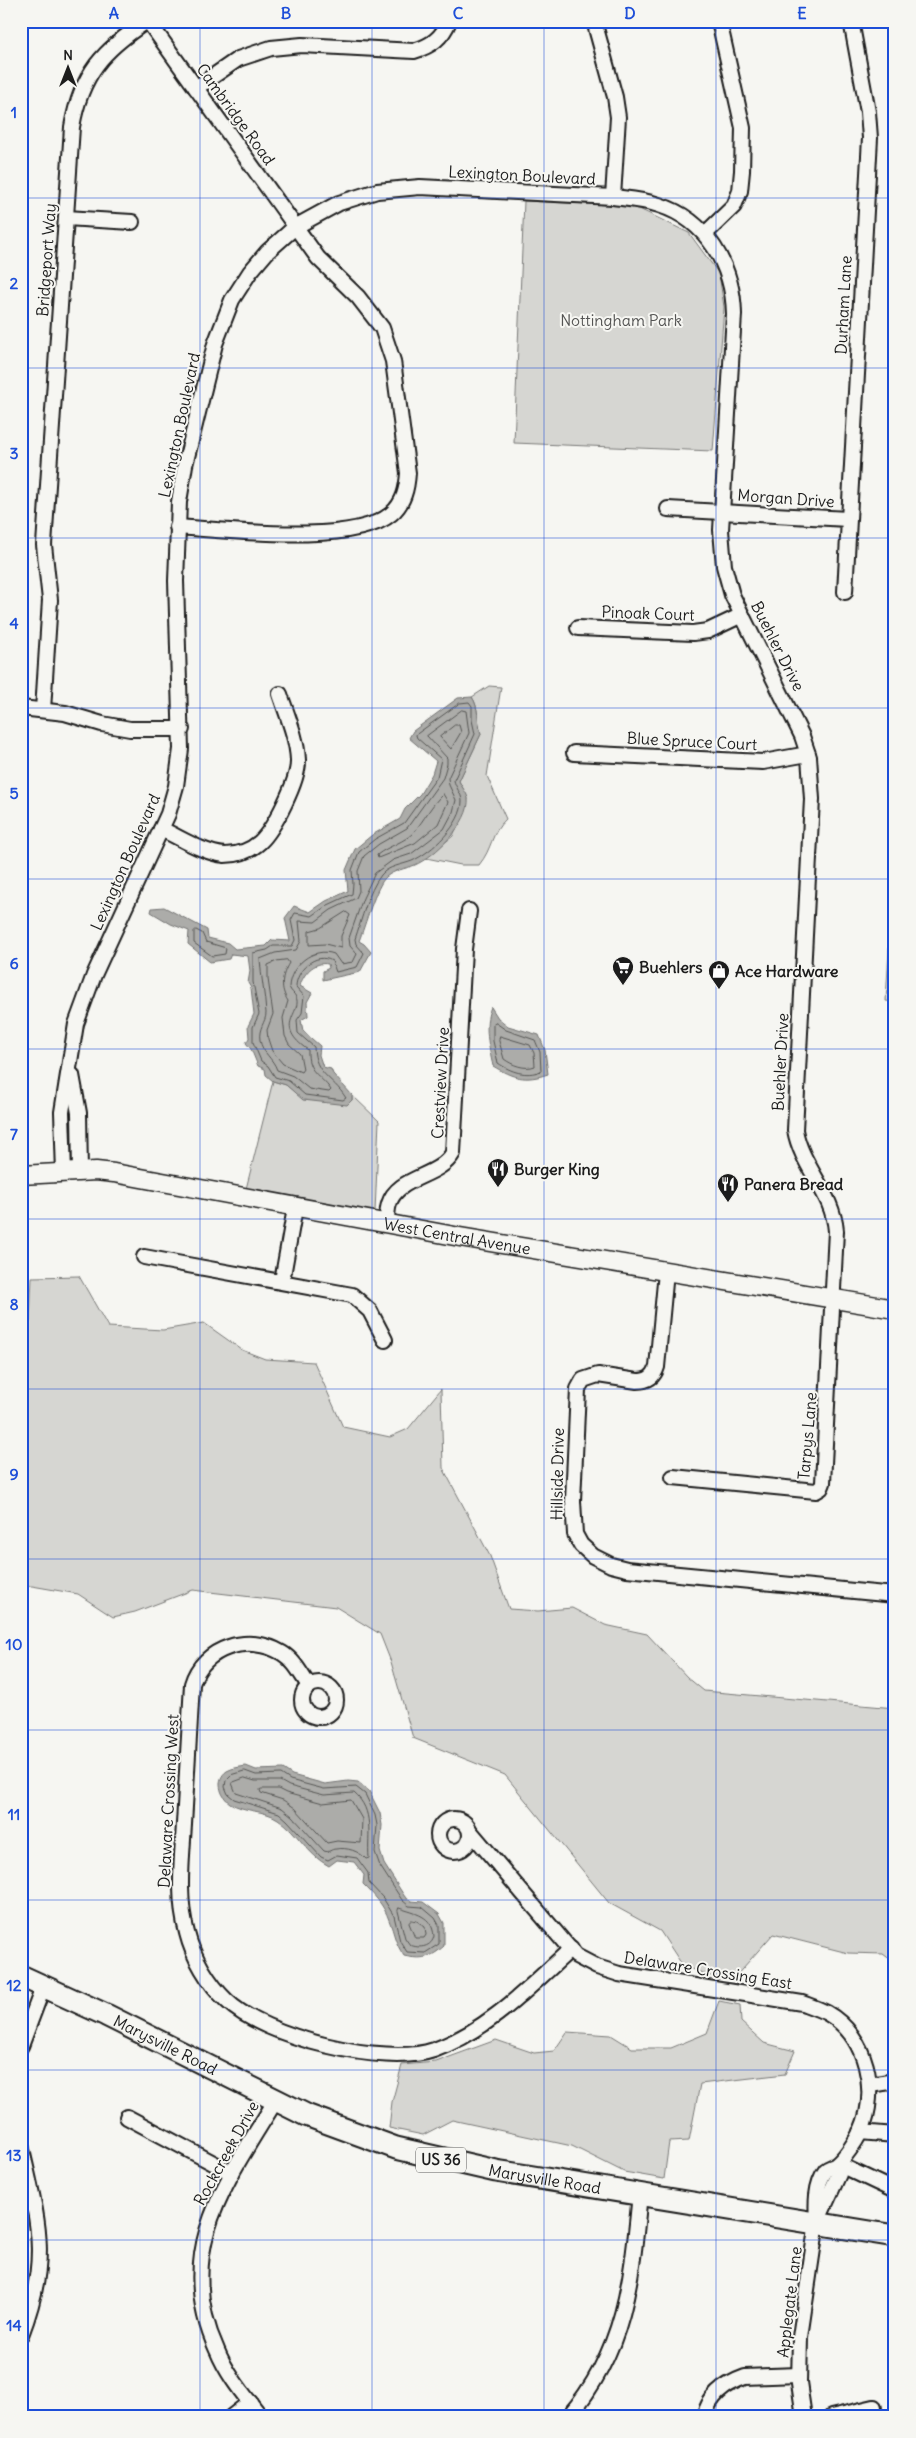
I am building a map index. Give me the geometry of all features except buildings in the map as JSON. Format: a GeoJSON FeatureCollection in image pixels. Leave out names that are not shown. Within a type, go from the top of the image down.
{"type":"FeatureCollection","features":[{"type":"Feature","properties":{"kind":"highway","name":"Marysville Road"},"geometry":{"type":"LineString","coordinates":[[21,1976],[44,1985],[331,2126],[417,2154],[496,2171],[895,2236]]}},
{"type":"Feature","properties":{"kind":"main road","name":"West Central Avenue"},"geometry":{"type":"LineString","coordinates":[[21,1175],[72,1172],[114,1173],[295,1208],[666,1272],[895,1309]]}},
{"type":"Feature","properties":{"kind":"street","name":"Cambridge Road"},"geometry":{"type":"LineString","coordinates":[[148,21],[324,265],[373,314],[389,345],[398,391],[408,473],[402,500],[396,509],[380,521],[326,533],[281,533],[177,527]]}},
{"type":"Feature","properties":{"kind":"street","name":"Bridgeport Way"},"geometry":{"type":"LineString","coordinates":[[43,710],[50,600],[44,545],[72,127],[82,89],[102,56],[122,38],[148,21]]}},
{"type":"Feature","properties":{"kind":"street"},"geometry":{"type":"LineString","coordinates":[[196,88],[238,59],[271,48],[302,45],[414,51],[425,48],[438,39],[449,21]]}},
{"type":"Feature","properties":{"kind":"street"},"geometry":{"type":"LineString","coordinates":[[594,21],[611,81],[618,117],[613,197]]}},
{"type":"Feature","properties":{"kind":"street"},"geometry":{"type":"LineString","coordinates":[[705,234],[734,206],[740,191],[742,171],[743,128],[719,21]]}},
{"type":"Feature","properties":{"kind":"street","name":"Durham Lane"},"geometry":{"type":"LineString","coordinates":[[845,592],[870,138],[868,112],[850,21]]}},
{"type":"Feature","properties":{"kind":"street","name":"Lexington Boulevard"},"geometry":{"type":"LineString","coordinates":[[72,1172],[79,1113],[70,1064],[73,1038],[82,1004],[161,829],[176,786],[182,729],[176,581],[177,527],[185,465],[222,321],[232,300],[250,272],[267,252],[295,227],[339,203],[377,191],[400,188],[429,187],[613,197],[661,205],[685,218],[705,234]]}},
{"type":"Feature","properties":{"kind":"street"},"geometry":{"type":"LineString","coordinates":[[66,218],[132,222]]}},
{"type":"Feature","properties":{"kind":"street","name":"Buehler Drive"},"geometry":{"type":"LineString","coordinates":[[705,234],[725,266],[733,300],[722,512],[721,544],[724,566],[730,590],[794,717],[808,754],[812,799],[794,1121],[797,1144],[802,1157],[827,1196],[835,1220],[833,1299]]}},
{"type":"Feature","properties":{"kind":"street","name":"Morgan Drive"},"geometry":{"type":"LineString","coordinates":[[668,509],[848,520]]}},
{"type":"Feature","properties":{"kind":"street","name":"Pinoak Court"},"geometry":{"type":"LineString","coordinates":[[578,628],[692,634],[708,631],[742,614]]}},
{"type":"Feature","properties":{"kind":"street"},"geometry":{"type":"LineString","coordinates":[[161,829],[202,849],[223,854],[240,853],[261,841],[279,813],[296,776],[298,767],[297,750],[280,694]]}},
{"type":"Feature","properties":{"kind":"street"},"geometry":{"type":"LineString","coordinates":[[21,708],[65,713],[115,727],[182,729]]}},
{"type":"Feature","properties":{"kind":"street","name":"Blue Spruce Court"},"geometry":{"type":"LineString","coordinates":[[574,753],[762,762],[808,754]]}},
{"type":"Feature","properties":{"kind":"street","name":"Crestview Drive"},"geometry":{"type":"LineString","coordinates":[[387,1224],[389,1204],[397,1191],[444,1164],[453,1153],[464,949],[469,911]]}},
{"type":"Feature","properties":{"kind":"street"},"geometry":{"type":"LineString","coordinates":[[282,1281],[295,1208]]}},
{"type":"Feature","properties":{"kind":"street"},"geometry":{"type":"LineString","coordinates":[[144,1257],[352,1295],[370,1311],[385,1340]]}},
{"type":"Feature","properties":{"kind":"street","name":"Hillside Drive"},"geometry":{"type":"LineString","coordinates":[[666,1272],[658,1367],[653,1376],[644,1381],[638,1381],[594,1375],[582,1380],[578,1389],[573,1522],[581,1545],[600,1560],[627,1569],[895,1595]]}},
{"type":"Feature","properties":{"kind":"street","name":"Tarpys Lane"},"geometry":{"type":"LineString","coordinates":[[673,1477],[816,1491],[821,1488],[823,1483],[833,1299]]}},
{"type":"Feature","properties":{"kind":"street","name":"Delaware Crossing West"},"geometry":{"type":"LineString","coordinates":[[309,1686],[295,1665],[283,1653],[269,1646],[246,1644],[224,1648],[203,1661],[196,1671],[192,1684],[180,1891],[187,1932],[195,1956],[209,1980],[226,2001],[249,2018],[308,2040],[371,2053],[420,2054],[451,2042],[482,2026],[506,2008],[570,1949]]}},
{"type":"Feature","properties":{"kind":"street","name":"Delaware Crossing East"},"geometry":{"type":"LineString","coordinates":[[470,1831],[576,1956],[596,1967],[619,1974],[802,2003],[828,2014],[847,2032],[863,2056],[870,2085],[867,2114],[860,2132],[838,2164],[826,2170],[815,2199],[817,2222]]}},
{"type":"Feature","properties":{"kind":"street"},"geometry":{"type":"LineString","coordinates":[[21,2046],[28,2022],[44,1985]]}},
{"type":"Feature","properties":{"kind":"street"},"geometry":{"type":"LineString","coordinates":[[870,2085],[895,2081]]}},
{"type":"Feature","properties":{"kind":"street","name":"Rockcreek Drive"},"geometry":{"type":"LineString","coordinates":[[261,2417],[217,2351],[209,2332],[200,2287],[200,2268],[208,2222],[232,2173],[276,2100]]}},
{"type":"Feature","properties":{"kind":"street"},"geometry":{"type":"LineString","coordinates":[[127,2117],[232,2173]]}},
{"type":"Feature","properties":{"kind":"street"},"geometry":{"type":"LineString","coordinates":[[860,2132],[895,2135]]}},
{"type":"Feature","properties":{"kind":"street"},"geometry":{"type":"LineString","coordinates":[[21,2145],[37,2207],[40,2252],[35,2293],[21,2335]]}},
{"type":"Feature","properties":{"kind":"street"},"geometry":{"type":"LineString","coordinates":[[838,2164],[895,2191]]}},
{"type":"Feature","properties":{"kind":"street"},"geometry":{"type":"LineString","coordinates":[[568,2417],[599,2370],[620,2323],[632,2270],[640,2193]]}},
{"type":"Feature","properties":{"kind":"street","name":"Applegate Lane"},"geometry":{"type":"LineString","coordinates":[[804,2417],[799,2375],[800,2337],[817,2222]]}},
{"type":"Feature","properties":{"kind":"street"},"geometry":{"type":"LineString","coordinates":[[704,2417],[716,2394],[737,2380],[745,2377],[799,2375]]}},
{"type":"Feature","properties":{"kind":"street"},"geometry":{"type":"LineString","coordinates":[[231,2417],[250,2402]]}},
{"type":"Feature","properties":{"kind":"street"},"geometry":{"type":"LineString","coordinates":[[831,2417],[874,2407]]}},
{"type":"Feature","properties":{"kind":"green space","name":"Nottingham Park"},"geometry":{"type":"Polygon","coordinates":[[[524,201],[633,206],[689,233],[719,274],[724,307],[713,451],[514,443],[524,201]]]}},
{"type":"Feature","properties":{"kind":"green space"},"geometry":{"type":"Polygon","coordinates":[[[489,686],[501,687],[487,776],[506,819],[497,830],[484,859],[479,865],[461,865],[426,858],[453,836],[468,799],[459,781],[481,734],[476,705],[472,697],[489,686]]]}},
{"type":"Feature","properties":{"kind":"green space"},"geometry":{"type":"Polygon","coordinates":[[[895,912],[895,1002],[886,1001],[891,915],[895,912]]]}},
{"type":"Feature","properties":{"kind":"green space"},"geometry":{"type":"Polygon","coordinates":[[[273,1081],[286,1085],[297,1094],[352,1100],[352,1095],[379,1121],[375,1212],[246,1189],[273,1081]]]}},
{"type":"Feature","properties":{"kind":"green space"},"geometry":{"type":"Polygon","coordinates":[[[79,1276],[108,1327],[163,1330],[204,1323],[242,1350],[265,1359],[314,1362],[343,1427],[390,1437],[408,1429],[441,1389],[443,1468],[490,1556],[509,1609],[538,1611],[572,1608],[605,1625],[647,1634],[687,1677],[704,1691],[895,1708],[895,1963],[883,1954],[848,1953],[773,1934],[735,1977],[717,1978],[683,1966],[660,1931],[609,1903],[505,1775],[413,1738],[391,1662],[380,1634],[336,1607],[193,1590],[135,1612],[113,1617],[78,1594],[32,1586],[21,1587],[21,1322],[30,1322],[32,1277],[79,1276]]]}},
{"type":"Feature","properties":{"kind":"green space"},"geometry":{"type":"Polygon","coordinates":[[[719,2001],[740,2005],[741,2022],[764,2043],[795,2051],[785,2074],[700,2084],[689,2141],[669,2142],[664,2179],[624,2172],[572,2146],[452,2120],[423,2135],[389,2128],[392,2102],[402,2065],[436,2062],[496,2040],[534,2053],[554,2051],[567,2032],[611,2035],[632,2048],[671,2048],[707,2033],[719,2001]]]}},
{"type":"Feature","properties":{"kind":"water"},"geometry":{"type":"Polygon","coordinates":[[[472,697],[476,705],[481,734],[459,781],[468,798],[464,817],[458,828],[432,855],[415,865],[392,873],[382,882],[359,941],[371,952],[360,972],[323,980],[323,971],[329,968],[328,964],[318,964],[306,973],[301,981],[300,986],[312,993],[307,1002],[308,1016],[301,1020],[303,1031],[320,1046],[319,1055],[323,1067],[331,1069],[333,1074],[352,1095],[352,1100],[347,1105],[303,1100],[286,1085],[273,1081],[266,1075],[265,1069],[258,1066],[251,1049],[246,1043],[249,1038],[248,1026],[254,1014],[251,988],[248,983],[250,971],[248,956],[231,954],[229,959],[210,962],[188,944],[189,931],[171,924],[151,912],[152,908],[164,907],[207,930],[208,938],[228,943],[235,949],[266,946],[272,940],[290,941],[285,918],[294,906],[310,912],[326,901],[348,891],[346,870],[355,849],[372,835],[400,819],[405,809],[420,794],[432,774],[436,761],[409,738],[413,731],[458,698],[472,697]]]}},
{"type":"Feature","properties":{"kind":"water"},"geometry":{"type":"Polygon","coordinates":[[[491,1007],[498,1018],[508,1026],[539,1035],[545,1050],[548,1074],[533,1078],[519,1078],[493,1066],[487,1029],[491,1007]]]}},
{"type":"Feature","properties":{"kind":"water"},"geometry":{"type":"Polygon","coordinates":[[[246,1766],[256,1770],[283,1769],[292,1775],[325,1784],[348,1781],[358,1782],[369,1791],[380,1813],[382,1825],[380,1851],[384,1864],[405,1897],[411,1901],[423,1902],[439,1914],[444,1923],[444,1946],[426,1957],[404,1956],[396,1942],[387,1915],[375,1896],[363,1884],[364,1875],[354,1862],[337,1860],[329,1866],[308,1850],[291,1830],[278,1819],[230,1803],[221,1792],[221,1778],[223,1774],[231,1769],[246,1766]]]}},
{"type":"Feature","properties":{"kind":"place","name":"Buehlers"},"geometry":{"type":"Point","coordinates":[623,986]}},
{"type":"Feature","properties":{"kind":"place","name":"Ace Hardware"},"geometry":{"type":"Point","coordinates":[719,990]}},
{"type":"Feature","properties":{"kind":"place","name":"Burger King"},"geometry":{"type":"Point","coordinates":[498,1188]}},
{"type":"Feature","properties":{"kind":"place","name":"Panera Bread"},"geometry":{"type":"Point","coordinates":[728,1203]}}]}
